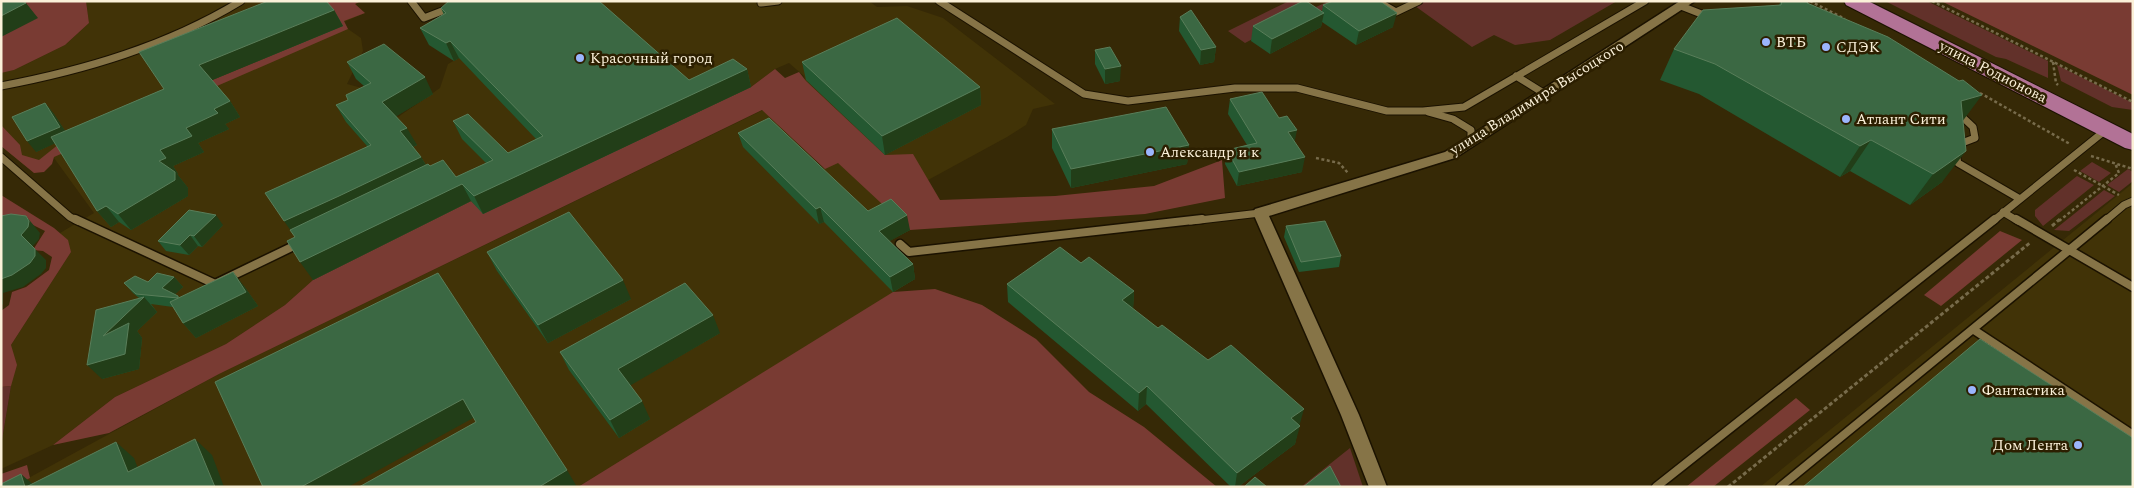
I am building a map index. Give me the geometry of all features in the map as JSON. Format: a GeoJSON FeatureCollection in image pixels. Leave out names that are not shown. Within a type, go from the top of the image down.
{"type":"FeatureCollection","features":[{"type":"Feature","properties":{"kind":"main road","name":"улица Родионова"},"geometry":{"type":"LineString","coordinates":[[1851,11],[2107,129],[2133,143]]}},
{"type":"Feature","properties":{"kind":"street","name":"улица Владимира Высоцкого"},"geometry":{"type":"LineString","coordinates":[[1260,213],[1450,155],[1685,4]]}},
{"type":"Feature","properties":{"kind":"street"},"geometry":{"type":"LineString","coordinates":[[1260,213],[1350,415],[1378,487]]}},
{"type":"Feature","properties":{"kind":"lane"},"geometry":{"type":"LineString","coordinates":[[1,86],[95,66],[144,50],[196,27],[241,1]]}},
{"type":"Feature","properties":{"kind":"lane"},"geometry":{"type":"LineString","coordinates":[[411,1],[424,18],[468,1]]}},
{"type":"Feature","properties":{"kind":"lane"},"geometry":{"type":"LineString","coordinates":[[761,3],[778,1]]}},
{"type":"Feature","properties":{"kind":"lane"},"geometry":{"type":"LineString","coordinates":[[939,1],[1084,94],[1128,101],[1235,88],[1297,88],[1387,111],[1423,111],[1464,107],[1645,1]]}},
{"type":"Feature","properties":{"kind":"lane"},"geometry":{"type":"LineString","coordinates":[[1377,1],[1396,12],[1419,1]]}},
{"type":"Feature","properties":{"kind":"lane"},"geometry":{"type":"LineString","coordinates":[[1685,4],[1714,19]]}},
{"type":"Feature","properties":{"kind":"lane"},"geometry":{"type":"LineString","coordinates":[[1516,76],[1545,94]]}},
{"type":"Feature","properties":{"kind":"lane"},"geometry":{"type":"LineString","coordinates":[[1954,109],[1973,127],[1975,138],[1954,146],[1958,163],[2020,199]]}},
{"type":"Feature","properties":{"kind":"lane"},"geometry":{"type":"LineString","coordinates":[[1423,111],[1453,119],[1471,130],[1471,142]]}},
{"type":"Feature","properties":{"kind":"lane"},"geometry":{"type":"LineString","coordinates":[[1656,487],[2107,129]]}},
{"type":"Feature","properties":{"kind":"lane"},"geometry":{"type":"LineString","coordinates":[[1,157],[70,217],[215,284],[310,238]]}},
{"type":"Feature","properties":{"kind":"lane"},"geometry":{"type":"LineString","coordinates":[[1780,487],[1954,344],[1974,330],[2124,205],[2132,201]]}},
{"type":"Feature","properties":{"kind":"lane"},"geometry":{"type":"LineString","coordinates":[[2003,212],[2133,287]]}},
{"type":"Feature","properties":{"kind":"lane"},"geometry":{"type":"LineString","coordinates":[[900,244],[909,252],[1260,213]]}},
{"type":"Feature","properties":{"kind":"lane"},"geometry":{"type":"LineString","coordinates":[[1974,330],[2133,435]]}},
{"type":"Feature","properties":{"kind":"path"},"geometry":{"type":"LineString","coordinates":[[1810,1],[1851,11]]}},
{"type":"Feature","properties":{"kind":"path"},"geometry":{"type":"LineString","coordinates":[[1932,1],[2133,102]]}},
{"type":"Feature","properties":{"kind":"path"},"geometry":{"type":"LineString","coordinates":[[2053,62],[2056,83],[2064,88]]}},
{"type":"Feature","properties":{"kind":"path"},"geometry":{"type":"LineString","coordinates":[[1973,90],[2056,136]]}},
{"type":"Feature","properties":{"kind":"path"},"geometry":{"type":"LineString","coordinates":[[1316,158],[1339,163],[1356,184]]}},
{"type":"Feature","properties":{"kind":"path"},"geometry":{"type":"LineString","coordinates":[[1728,487],[2119,173],[2115,163],[2133,169]]}},
{"type":"Feature","properties":{"kind":"path"},"geometry":{"type":"LineString","coordinates":[[2065,164],[2132,201]]}},
{"type":"Feature","properties":{"kind":"shaded area"},"geometry":{"type":"Polygon","coordinates":[[[1,1],[86,1],[89,23],[65,45],[14,70],[1,73],[1,1]]]}},
{"type":"Feature","properties":{"kind":"shaded area"},"geometry":{"type":"Polygon","coordinates":[[[86,1],[361,1],[355,4],[365,13],[344,22],[348,29],[361,38],[363,51],[347,84],[362,88],[398,117],[440,88],[448,64],[509,30],[582,1],[869,1],[877,7],[907,6],[943,18],[1055,104],[1033,109],[1026,125],[884,204],[910,230],[881,246],[915,279],[578,487],[12,487],[219,374],[763,110],[824,169],[804,76],[789,63],[775,69],[751,87],[483,214],[471,202],[313,280],[285,305],[226,344],[115,397],[53,445],[1,469],[1,446],[11,386],[11,345],[71,252],[60,233],[94,213],[54,158],[28,168],[1,146],[1,73],[14,70],[65,45],[89,23],[86,1]]]}},
{"type":"Feature","properties":{"kind":"shaded area"},"geometry":{"type":"Polygon","coordinates":[[[321,1],[361,1],[355,4],[365,13],[344,21],[348,29],[54,157],[52,164],[44,172],[34,173],[1,146],[1,125],[20,145],[22,155],[39,160],[59,144],[342,26],[321,1]]]}},
{"type":"Feature","properties":{"kind":"shaded area"},"geometry":{"type":"Polygon","coordinates":[[[1289,1],[1306,1],[1316,7],[1329,1],[1341,1],[1308,17],[1301,14],[1245,43],[1228,31],[1289,1]]]}},
{"type":"Feature","properties":{"kind":"shaded area"},"geometry":{"type":"Polygon","coordinates":[[[1426,1],[1617,1],[1550,40],[1515,45],[1494,35],[1472,47],[1415,6],[1426,1]]]}},
{"type":"Feature","properties":{"kind":"shaded area"},"geometry":{"type":"Polygon","coordinates":[[[1885,1],[1927,1],[2048,61],[2048,78],[2006,59],[1996,57],[1885,1]]]}},
{"type":"Feature","properties":{"kind":"shaded area"},"geometry":{"type":"Polygon","coordinates":[[[1941,1],[2133,1],[2133,95],[1941,1]]]}},
{"type":"Feature","properties":{"kind":"shaded area"},"geometry":{"type":"Polygon","coordinates":[[[2057,65],[2133,103],[2133,110],[2112,107],[2061,81],[2057,65]]]}},
{"type":"Feature","properties":{"kind":"shaded area"},"geometry":{"type":"Polygon","coordinates":[[[775,69],[785,78],[799,72],[806,81],[885,155],[913,154],[940,200],[1055,196],[1154,186],[1222,160],[1225,198],[1145,214],[910,230],[838,163],[825,169],[762,110],[219,374],[109,433],[53,445],[115,397],[226,344],[285,305],[313,280],[471,201],[484,213],[751,87],[775,69]]]}},
{"type":"Feature","properties":{"kind":"shaded area"},"geometry":{"type":"Polygon","coordinates":[[[2092,162],[2111,173],[2099,182],[2080,171],[2092,162]]]}},
{"type":"Feature","properties":{"kind":"shaded area"},"geometry":{"type":"Polygon","coordinates":[[[2128,169],[2133,172],[2133,181],[2119,192],[2107,185],[2128,169]]]}},
{"type":"Feature","properties":{"kind":"shaded area"},"geometry":{"type":"Polygon","coordinates":[[[2077,176],[2094,185],[2043,226],[2035,216],[2035,210],[2077,176]]]}},
{"type":"Feature","properties":{"kind":"shaded area"},"geometry":{"type":"Polygon","coordinates":[[[2133,183],[2133,487],[1760,487],[2133,183]]]}},
{"type":"Feature","properties":{"kind":"shaded area"},"geometry":{"type":"Polygon","coordinates":[[[2104,190],[2115,196],[2069,231],[2054,230],[2104,190]]]}},
{"type":"Feature","properties":{"kind":"shaded area"},"geometry":{"type":"Polygon","coordinates":[[[1,195],[54,228],[68,240],[71,252],[11,345],[17,365],[11,386],[1,387],[1,311],[9,305],[12,292],[26,287],[49,270],[52,257],[43,251],[33,250],[45,231],[31,224],[1,216],[1,195]]]}},
{"type":"Feature","properties":{"kind":"shaded area"},"geometry":{"type":"Polygon","coordinates":[[[2000,231],[2022,240],[1941,306],[1924,295],[2000,231]]]}},
{"type":"Feature","properties":{"kind":"shaded area"},"geometry":{"type":"Polygon","coordinates":[[[935,289],[982,305],[1036,339],[1089,392],[1144,427],[1217,487],[578,487],[893,292],[935,289]]]}},
{"type":"Feature","properties":{"kind":"shaded area"},"geometry":{"type":"Polygon","coordinates":[[[11,386],[1,446],[1,387],[11,386]]]}},
{"type":"Feature","properties":{"kind":"shaded area"},"geometry":{"type":"Polygon","coordinates":[[[1796,398],[1810,410],[1713,487],[1686,487],[1796,398]]]}},
{"type":"Feature","properties":{"kind":"shaded area"},"geometry":{"type":"Polygon","coordinates":[[[1350,448],[1363,487],[1301,487],[1350,448]]]}},
{"type":"Feature","properties":{"kind":"shaded area"},"geometry":{"type":"Polygon","coordinates":[[[27,465],[30,478],[12,487],[1,487],[1,474],[27,465]]]}},
{"type":"Feature","properties":{"kind":"building"},"geometry":{"type":"Polygon","coordinates":[[[1,1],[22,1],[26,3],[1,16],[1,1]]]}},
{"type":"Feature","properties":{"kind":"building"},"geometry":{"type":"Polygon","coordinates":[[[268,1],[326,1],[334,10],[199,65],[230,101],[214,109],[218,113],[186,128],[192,136],[160,150],[166,158],[159,161],[175,172],[175,180],[118,214],[106,206],[97,211],[51,137],[164,89],[139,52],[268,1]]]}},
{"type":"Feature","properties":{"kind":"building"},"geometry":{"type":"Polygon","coordinates":[[[449,1],[599,1],[689,80],[733,59],[747,69],[474,196],[462,184],[300,262],[287,241],[295,237],[290,230],[428,164],[430,166],[443,160],[456,177],[493,160],[453,121],[468,114],[508,153],[543,136],[450,41],[446,43],[420,28],[446,13],[441,8],[449,1]]]}},
{"type":"Feature","properties":{"kind":"building"},"geometry":{"type":"Polygon","coordinates":[[[1303,1],[1324,13],[1272,39],[1253,26],[1303,1]]]}},
{"type":"Feature","properties":{"kind":"building"},"geometry":{"type":"Polygon","coordinates":[[[1333,1],[1380,1],[1397,13],[1359,31],[1323,5],[1333,1]]]}},
{"type":"Feature","properties":{"kind":"building"},"geometry":{"type":"Polygon","coordinates":[[[1782,1],[1808,1],[1807,3],[1888,37],[1959,81],[1963,80],[1982,95],[1961,101],[1966,151],[1933,174],[1871,140],[1860,146],[1715,64],[1674,49],[1703,10],[1781,5],[1782,1]]]}},
{"type":"Feature","properties":{"kind":"building"},"geometry":{"type":"Polygon","coordinates":[[[1191,10],[1216,47],[1201,50],[1180,17],[1191,10]]]}},
{"type":"Feature","properties":{"kind":"building"},"geometry":{"type":"Polygon","coordinates":[[[897,18],[980,87],[882,136],[802,62],[897,18]]]}},
{"type":"Feature","properties":{"kind":"building"},"geometry":{"type":"Polygon","coordinates":[[[384,44],[425,77],[382,102],[407,128],[400,131],[421,157],[284,221],[265,193],[371,145],[336,105],[348,100],[346,95],[371,83],[347,62],[384,44]]]}},
{"type":"Feature","properties":{"kind":"building"},"geometry":{"type":"Polygon","coordinates":[[[1110,47],[1121,66],[1105,69],[1095,50],[1110,47]]]}},
{"type":"Feature","properties":{"kind":"building"},"geometry":{"type":"Polygon","coordinates":[[[1262,92],[1279,118],[1287,116],[1297,130],[1288,132],[1305,157],[1239,172],[1227,150],[1257,143],[1230,99],[1262,92]]]}},
{"type":"Feature","properties":{"kind":"building"},"geometry":{"type":"Polygon","coordinates":[[[45,103],[60,127],[27,141],[12,117],[45,103]]]}},
{"type":"Feature","properties":{"kind":"building"},"geometry":{"type":"Polygon","coordinates":[[[1166,107],[1189,145],[1071,169],[1052,129],[1166,107]]]}},
{"type":"Feature","properties":{"kind":"building"},"geometry":{"type":"Polygon","coordinates":[[[769,118],[868,211],[891,199],[907,215],[879,231],[913,264],[890,277],[820,207],[816,209],[738,133],[769,118]]]}},
{"type":"Feature","properties":{"kind":"building"},"geometry":{"type":"Polygon","coordinates":[[[189,210],[216,215],[194,236],[190,235],[180,245],[158,241],[189,210]]]}},
{"type":"Feature","properties":{"kind":"building"},"geometry":{"type":"Polygon","coordinates":[[[569,212],[623,280],[538,325],[487,252],[569,212]]]}},
{"type":"Feature","properties":{"kind":"building"},"geometry":{"type":"Polygon","coordinates":[[[11,214],[26,216],[29,221],[28,227],[21,235],[35,249],[35,256],[30,263],[12,275],[1,279],[1,216],[11,214]]]}},
{"type":"Feature","properties":{"kind":"building"},"geometry":{"type":"Polygon","coordinates":[[[1325,221],[1341,256],[1301,262],[1286,226],[1325,221]]]}},
{"type":"Feature","properties":{"kind":"building"},"geometry":{"type":"Polygon","coordinates":[[[1060,247],[1081,263],[1089,257],[1134,291],[1122,300],[1158,328],[1162,325],[1208,360],[1231,345],[1304,409],[1291,418],[1300,426],[1237,473],[1147,386],[1139,393],[1007,284],[1060,247]]]}},
{"type":"Feature","properties":{"kind":"building"},"geometry":{"type":"Polygon","coordinates":[[[233,272],[246,292],[183,323],[170,302],[233,272]]]}},
{"type":"Feature","properties":{"kind":"building"},"geometry":{"type":"Polygon","coordinates":[[[157,273],[174,277],[162,288],[178,296],[178,298],[136,294],[124,283],[135,276],[148,282],[157,273]]]}},
{"type":"Feature","properties":{"kind":"building"},"geometry":{"type":"Polygon","coordinates":[[[438,273],[567,470],[539,487],[359,487],[476,422],[463,399],[301,487],[263,487],[215,382],[438,273]]]}},
{"type":"Feature","properties":{"kind":"building"},"geometry":{"type":"Polygon","coordinates":[[[685,283],[713,315],[618,369],[642,401],[610,420],[560,352],[685,283]]]}},
{"type":"Feature","properties":{"kind":"building"},"geometry":{"type":"Polygon","coordinates":[[[144,297],[103,336],[129,323],[125,354],[87,365],[96,310],[144,297]]]}},
{"type":"Feature","properties":{"kind":"building","name":"Фантастика"},"geometry":{"type":"Polygon","coordinates":[[[1980,339],[2133,438],[2133,487],[1803,487],[1980,339]]]}},
{"type":"Feature","properties":{"kind":"building"},"geometry":{"type":"Polygon","coordinates":[[[195,439],[215,487],[26,487],[116,442],[128,472],[195,439]]]}},
{"type":"Feature","properties":{"kind":"building"},"geometry":{"type":"Polygon","coordinates":[[[1330,466],[1341,487],[1303,487],[1330,466]]]}},
{"type":"Feature","properties":{"kind":"building"},"geometry":{"type":"Polygon","coordinates":[[[21,474],[25,487],[1,487],[1,484],[21,474]]]}},
{"type":"Feature","properties":{"kind":"building"},"geometry":{"type":"Polygon","coordinates":[[[1255,477],[1267,487],[1244,487],[1255,477]]]}},
{"type":"Feature","properties":{"kind":"place","name":"ВТБ"},"geometry":{"type":"Point","coordinates":[1766,42]}},
{"type":"Feature","properties":{"kind":"place","name":"СДЭК"},"geometry":{"type":"Point","coordinates":[1826,47]}},
{"type":"Feature","properties":{"kind":"place","name":"Красочный город"},"geometry":{"type":"Point","coordinates":[580,58]}},
{"type":"Feature","properties":{"kind":"place","name":"Атлант Сити"},"geometry":{"type":"Point","coordinates":[1846,119]}},
{"type":"Feature","properties":{"kind":"place","name":"Александр и к"},"geometry":{"type":"Point","coordinates":[1150,152]}},
{"type":"Feature","properties":{"kind":"place","name":"Фантастика"},"geometry":{"type":"Point","coordinates":[1972,390]}},
{"type":"Feature","properties":{"kind":"place","name":"Дом Лента"},"geometry":{"type":"Point","coordinates":[2078,445]}}]}
